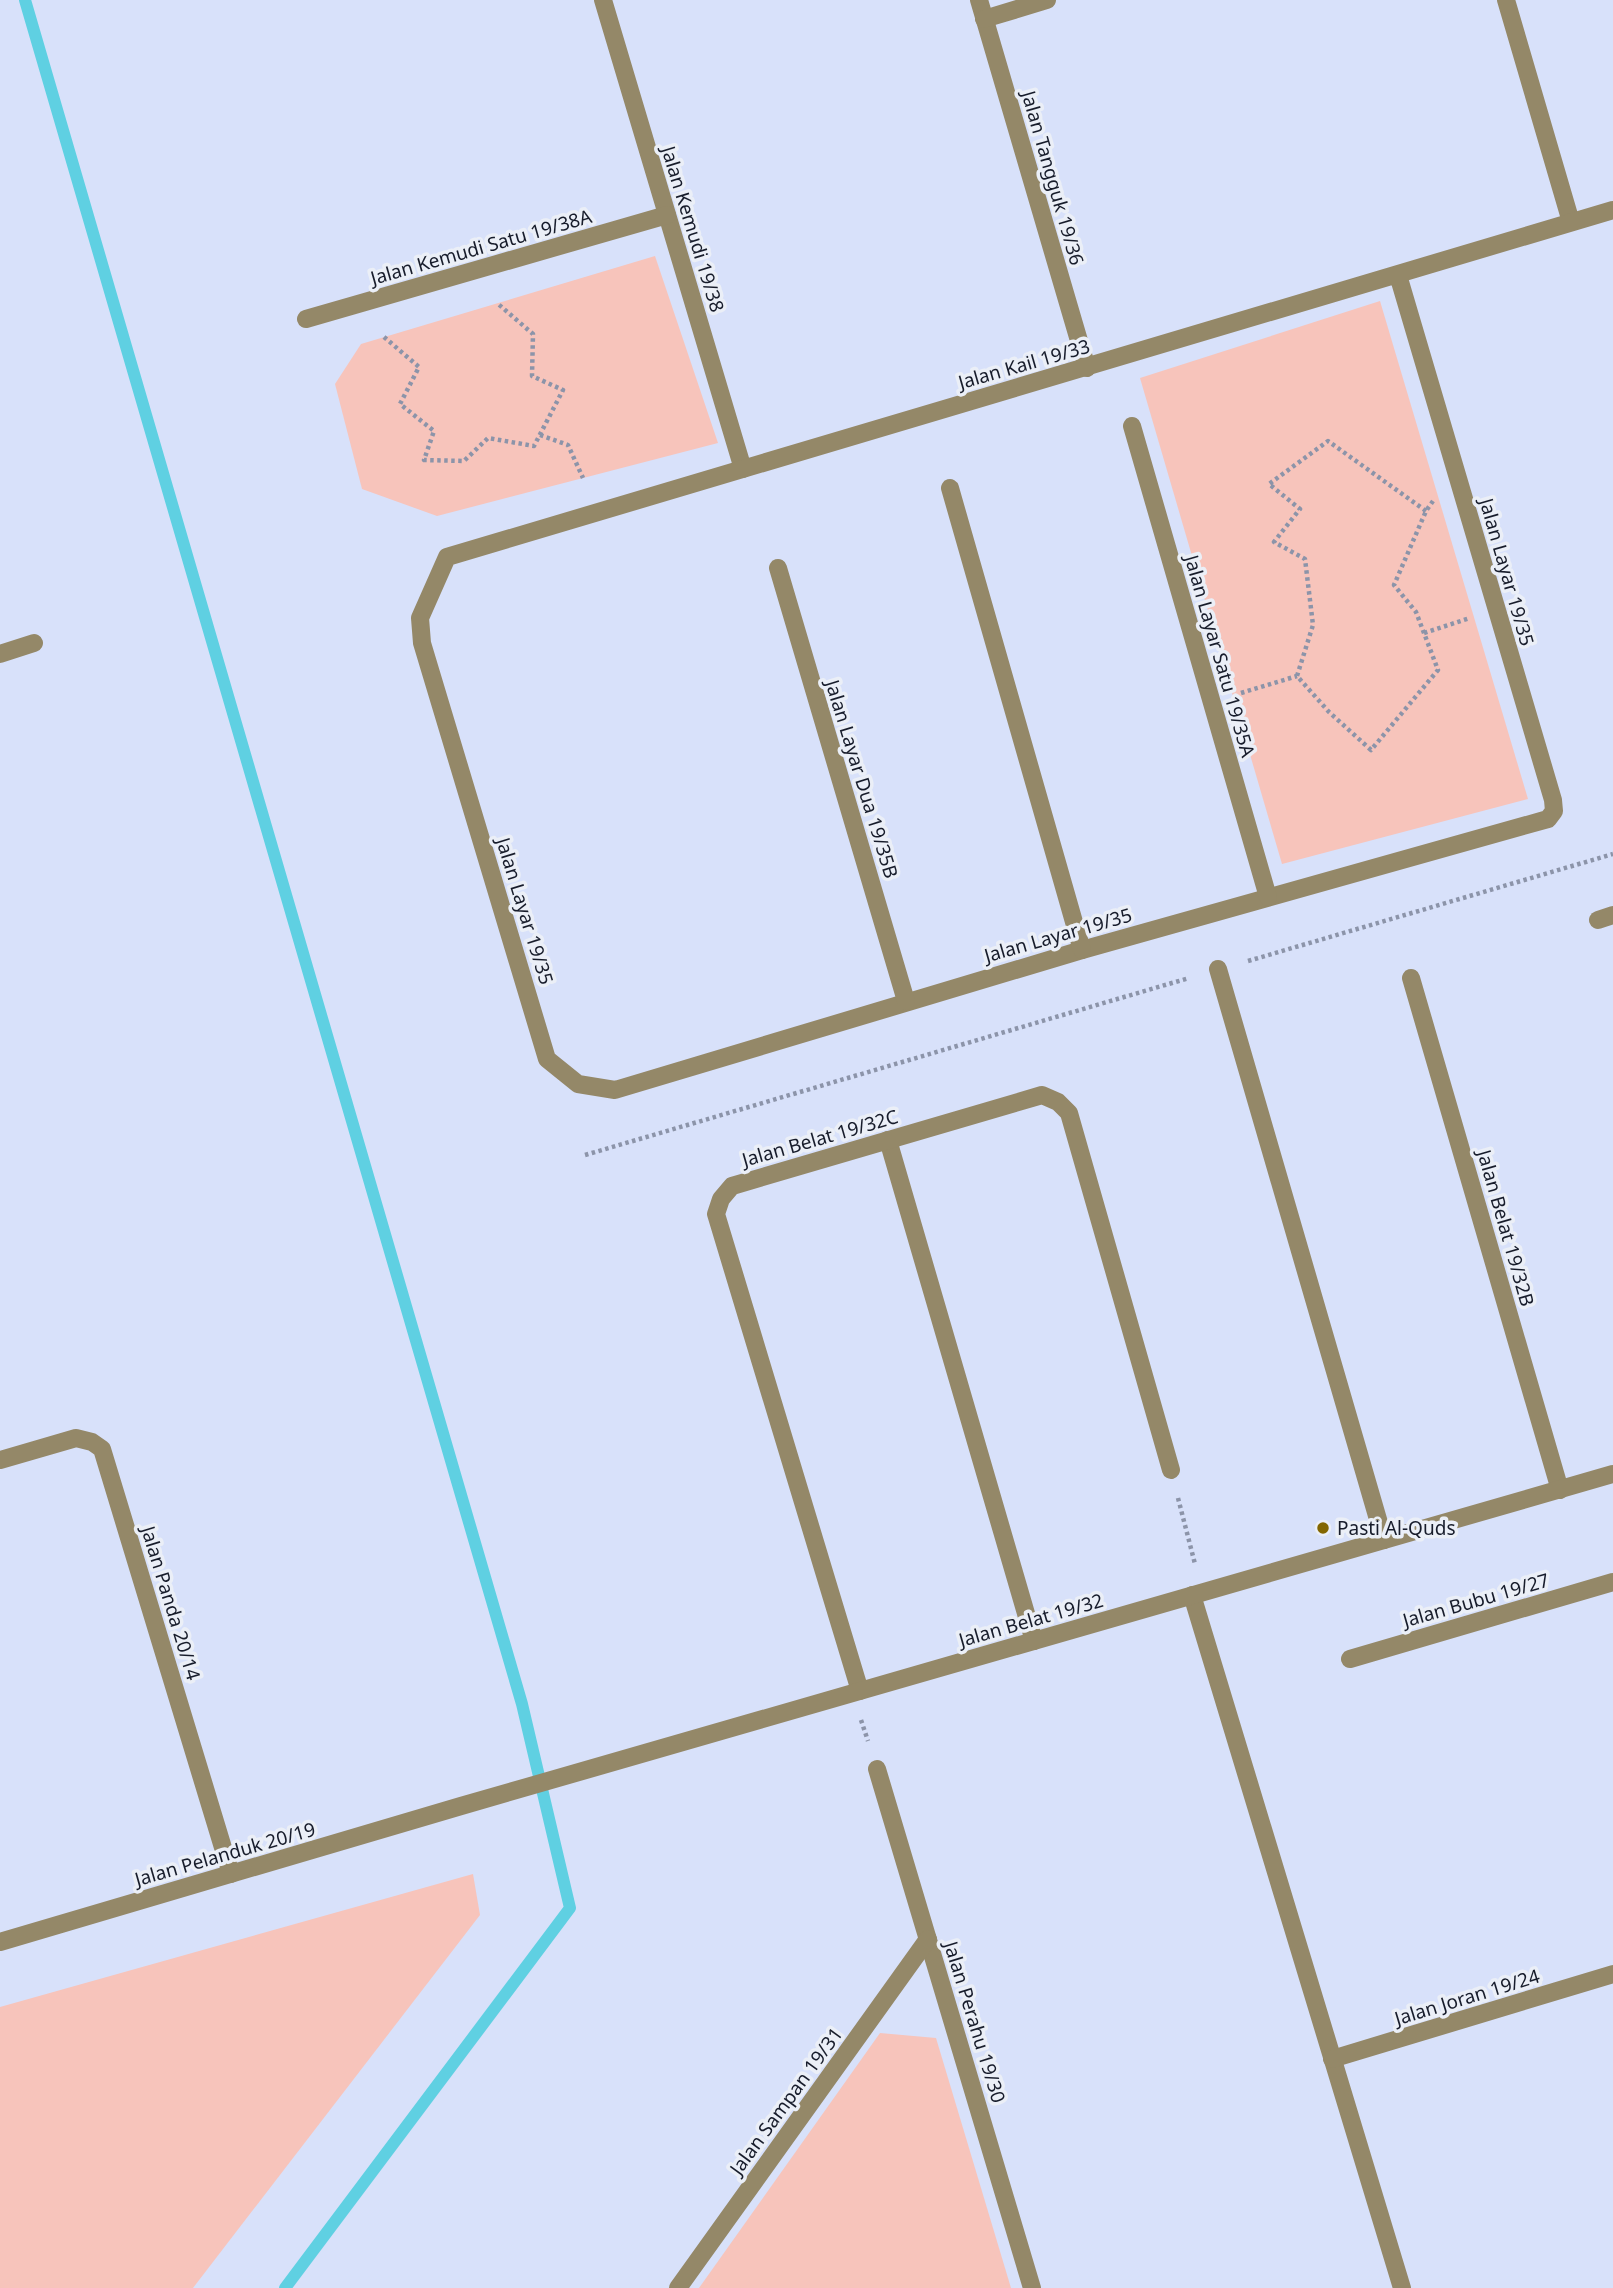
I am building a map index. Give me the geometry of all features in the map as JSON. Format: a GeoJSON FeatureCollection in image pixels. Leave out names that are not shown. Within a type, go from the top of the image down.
{"type":"FeatureCollection","features":[{"type":"Feature","properties":{"kind":"street","name":"Jalan Kemudi 19/38"},"geometry":{"type":"LineString","coordinates":[[603,0],[743,469]]}},
{"type":"Feature","properties":{"kind":"street","name":"Jalan Tangguk 19/36"},"geometry":{"type":"LineString","coordinates":[[979,0],[1087,368]]}},
{"type":"Feature","properties":{"kind":"street"},"geometry":{"type":"LineString","coordinates":[[984,19],[1047,0]]}},
{"type":"Feature","properties":{"kind":"street"},"geometry":{"type":"LineString","coordinates":[[1506,0],[1571,222]]}},
{"type":"Feature","properties":{"kind":"street","name":"Jalan Kail 19/33"},"geometry":{"type":"LineString","coordinates":[[447,557],[1613,210]]}},
{"type":"Feature","properties":{"kind":"street","name":"Jalan Kemudi Satu 19/38A"},"geometry":{"type":"LineString","coordinates":[[306,319],[667,215]]}},
{"type":"Feature","properties":{"kind":"street","name":"Jalan Layar 19/35"},"geometry":{"type":"LineString","coordinates":[[447,557],[420,618],[422,643],[547,1059],[578,1084],[615,1090],[906,1001],[1548,819],[1554,811],[1553,800],[1398,275]]}},
{"type":"Feature","properties":{"kind":"street","name":"Jalan Layar Satu 19/35A"},"geometry":{"type":"LineString","coordinates":[[1132,426],[1268,897]]}},
{"type":"Feature","properties":{"kind":"street"},"geometry":{"type":"LineString","coordinates":[[950,488],[1082,950]]}},
{"type":"Feature","properties":{"kind":"street","name":"Jalan Layar Dua 19/35B"},"geometry":{"type":"LineString","coordinates":[[778,568],[906,1001]]}},
{"type":"Feature","properties":{"kind":"street"},"geometry":{"type":"LineString","coordinates":[[0,654],[34,643]]}},
{"type":"Feature","properties":{"kind":"street"},"geometry":{"type":"LineString","coordinates":[[1218,969],[1384,1541]]}},
{"type":"Feature","properties":{"kind":"street","name":"Jalan Belat 19/32B"},"geometry":{"type":"LineString","coordinates":[[1411,978],[1560,1489]]}},
{"type":"Feature","properties":{"kind":"street","name":"Jalan Belat 19/32C"},"geometry":{"type":"LineString","coordinates":[[856,1693],[716,1214],[721,1199],[732,1186],[1042,1095],[1058,1102],[1069,1113],[1171,1469]]}},
{"type":"Feature","properties":{"kind":"street"},"geometry":{"type":"LineString","coordinates":[[888,1140],[1034,1641]]}},
{"type":"Feature","properties":{"kind":"street","name":"Jalan Panda 20/14"},"geometry":{"type":"LineString","coordinates":[[0,1460],[76,1438],[92,1442],[102,1449],[231,1874]]}},
{"type":"Feature","properties":{"kind":"street","name":"Jalan Belat 19/32"},"geometry":{"type":"LineString","coordinates":[[461,1806],[1613,1474]]}},
{"type":"Feature","properties":{"kind":"street","name":"Jalan Bubu 19/27"},"geometry":{"type":"LineString","coordinates":[[1350,1659],[1613,1582]]}},
{"type":"Feature","properties":{"kind":"street"},"geometry":{"type":"LineString","coordinates":[[1197,1594],[1332,2059],[1402,2288]]}},
{"type":"Feature","properties":{"kind":"street","name":"Jalan Perahu 19/30"},"geometry":{"type":"LineString","coordinates":[[877,1769],[1032,2288]]}},
{"type":"Feature","properties":{"kind":"street","name":"Jalan Pelanduk 20/19"},"geometry":{"type":"LineString","coordinates":[[0,1942],[461,1806]]}},
{"type":"Feature","properties":{"kind":"street","name":"Jalan Sampan 19/31"},"geometry":{"type":"LineString","coordinates":[[678,2288],[928,1939]]}},
{"type":"Feature","properties":{"kind":"street","name":"Jalan Joran 19/24"},"geometry":{"type":"LineString","coordinates":[[1332,2059],[1613,1974]]}},
{"type":"Feature","properties":{"kind":"path"},"geometry":{"type":"LineString","coordinates":[[384,337],[419,367],[400,404],[434,431],[424,460],[464,461],[488,438],[534,446],[563,390],[532,376],[533,334],[496,303]]}},
{"type":"Feature","properties":{"kind":"path"},"geometry":{"type":"LineString","coordinates":[[540,435],[568,445],[583,478]]}},
{"type":"Feature","properties":{"kind":"path"},"geometry":{"type":"LineString","coordinates":[[1328,441],[1426,512],[1394,585],[1416,612],[1437,670],[1371,750],[1329,712],[1297,676],[1313,625],[1305,559],[1274,542],[1300,509],[1269,484],[1328,441]]}},
{"type":"Feature","properties":{"kind":"path"},"geometry":{"type":"LineString","coordinates":[[1424,633],[1495,609]]}},
{"type":"Feature","properties":{"kind":"path"},"geometry":{"type":"LineString","coordinates":[[1232,696],[1297,676]]}},
{"type":"Feature","properties":{"kind":"path"},"geometry":{"type":"LineString","coordinates":[[585,1155],[1613,854]]}},
{"type":"Feature","properties":{"kind":"path"},"geometry":{"type":"LineString","coordinates":[[1171,1469],[1197,1594]]}},
{"type":"Feature","properties":{"kind":"path"},"geometry":{"type":"LineString","coordinates":[[856,1693],[877,1769]]}},
{"type":"Feature","properties":{"kind":"shaded area"},"geometry":{"type":"Polygon","coordinates":[[[655,256],[718,443],[437,516],[362,489],[335,384],[361,344],[655,256]]]}},
{"type":"Feature","properties":{"kind":"shaded area"},"geometry":{"type":"Polygon","coordinates":[[[1380,301],[1528,799],[1282,864],[1140,378],[1380,301]]]}},
{"type":"Feature","properties":{"kind":"shaded area"},"geometry":{"type":"Polygon","coordinates":[[[473,1874],[480,1915],[193,2288],[0,2288],[0,2007],[473,1874]]]}},
{"type":"Feature","properties":{"kind":"shaded area"},"geometry":{"type":"Polygon","coordinates":[[[880,2033],[936,2038],[1011,2288],[699,2288],[880,2033]]]}},
{"type":"Feature","properties":{"kind":"waterway"},"geometry":{"type":"LineString","coordinates":[[25,0],[522,1704],[570,1908],[285,2288]]}},
{"type":"Feature","properties":{"kind":"place","name":"Pasti Al-Quds"},"geometry":{"type":"Point","coordinates":[1323,1528]}}]}
